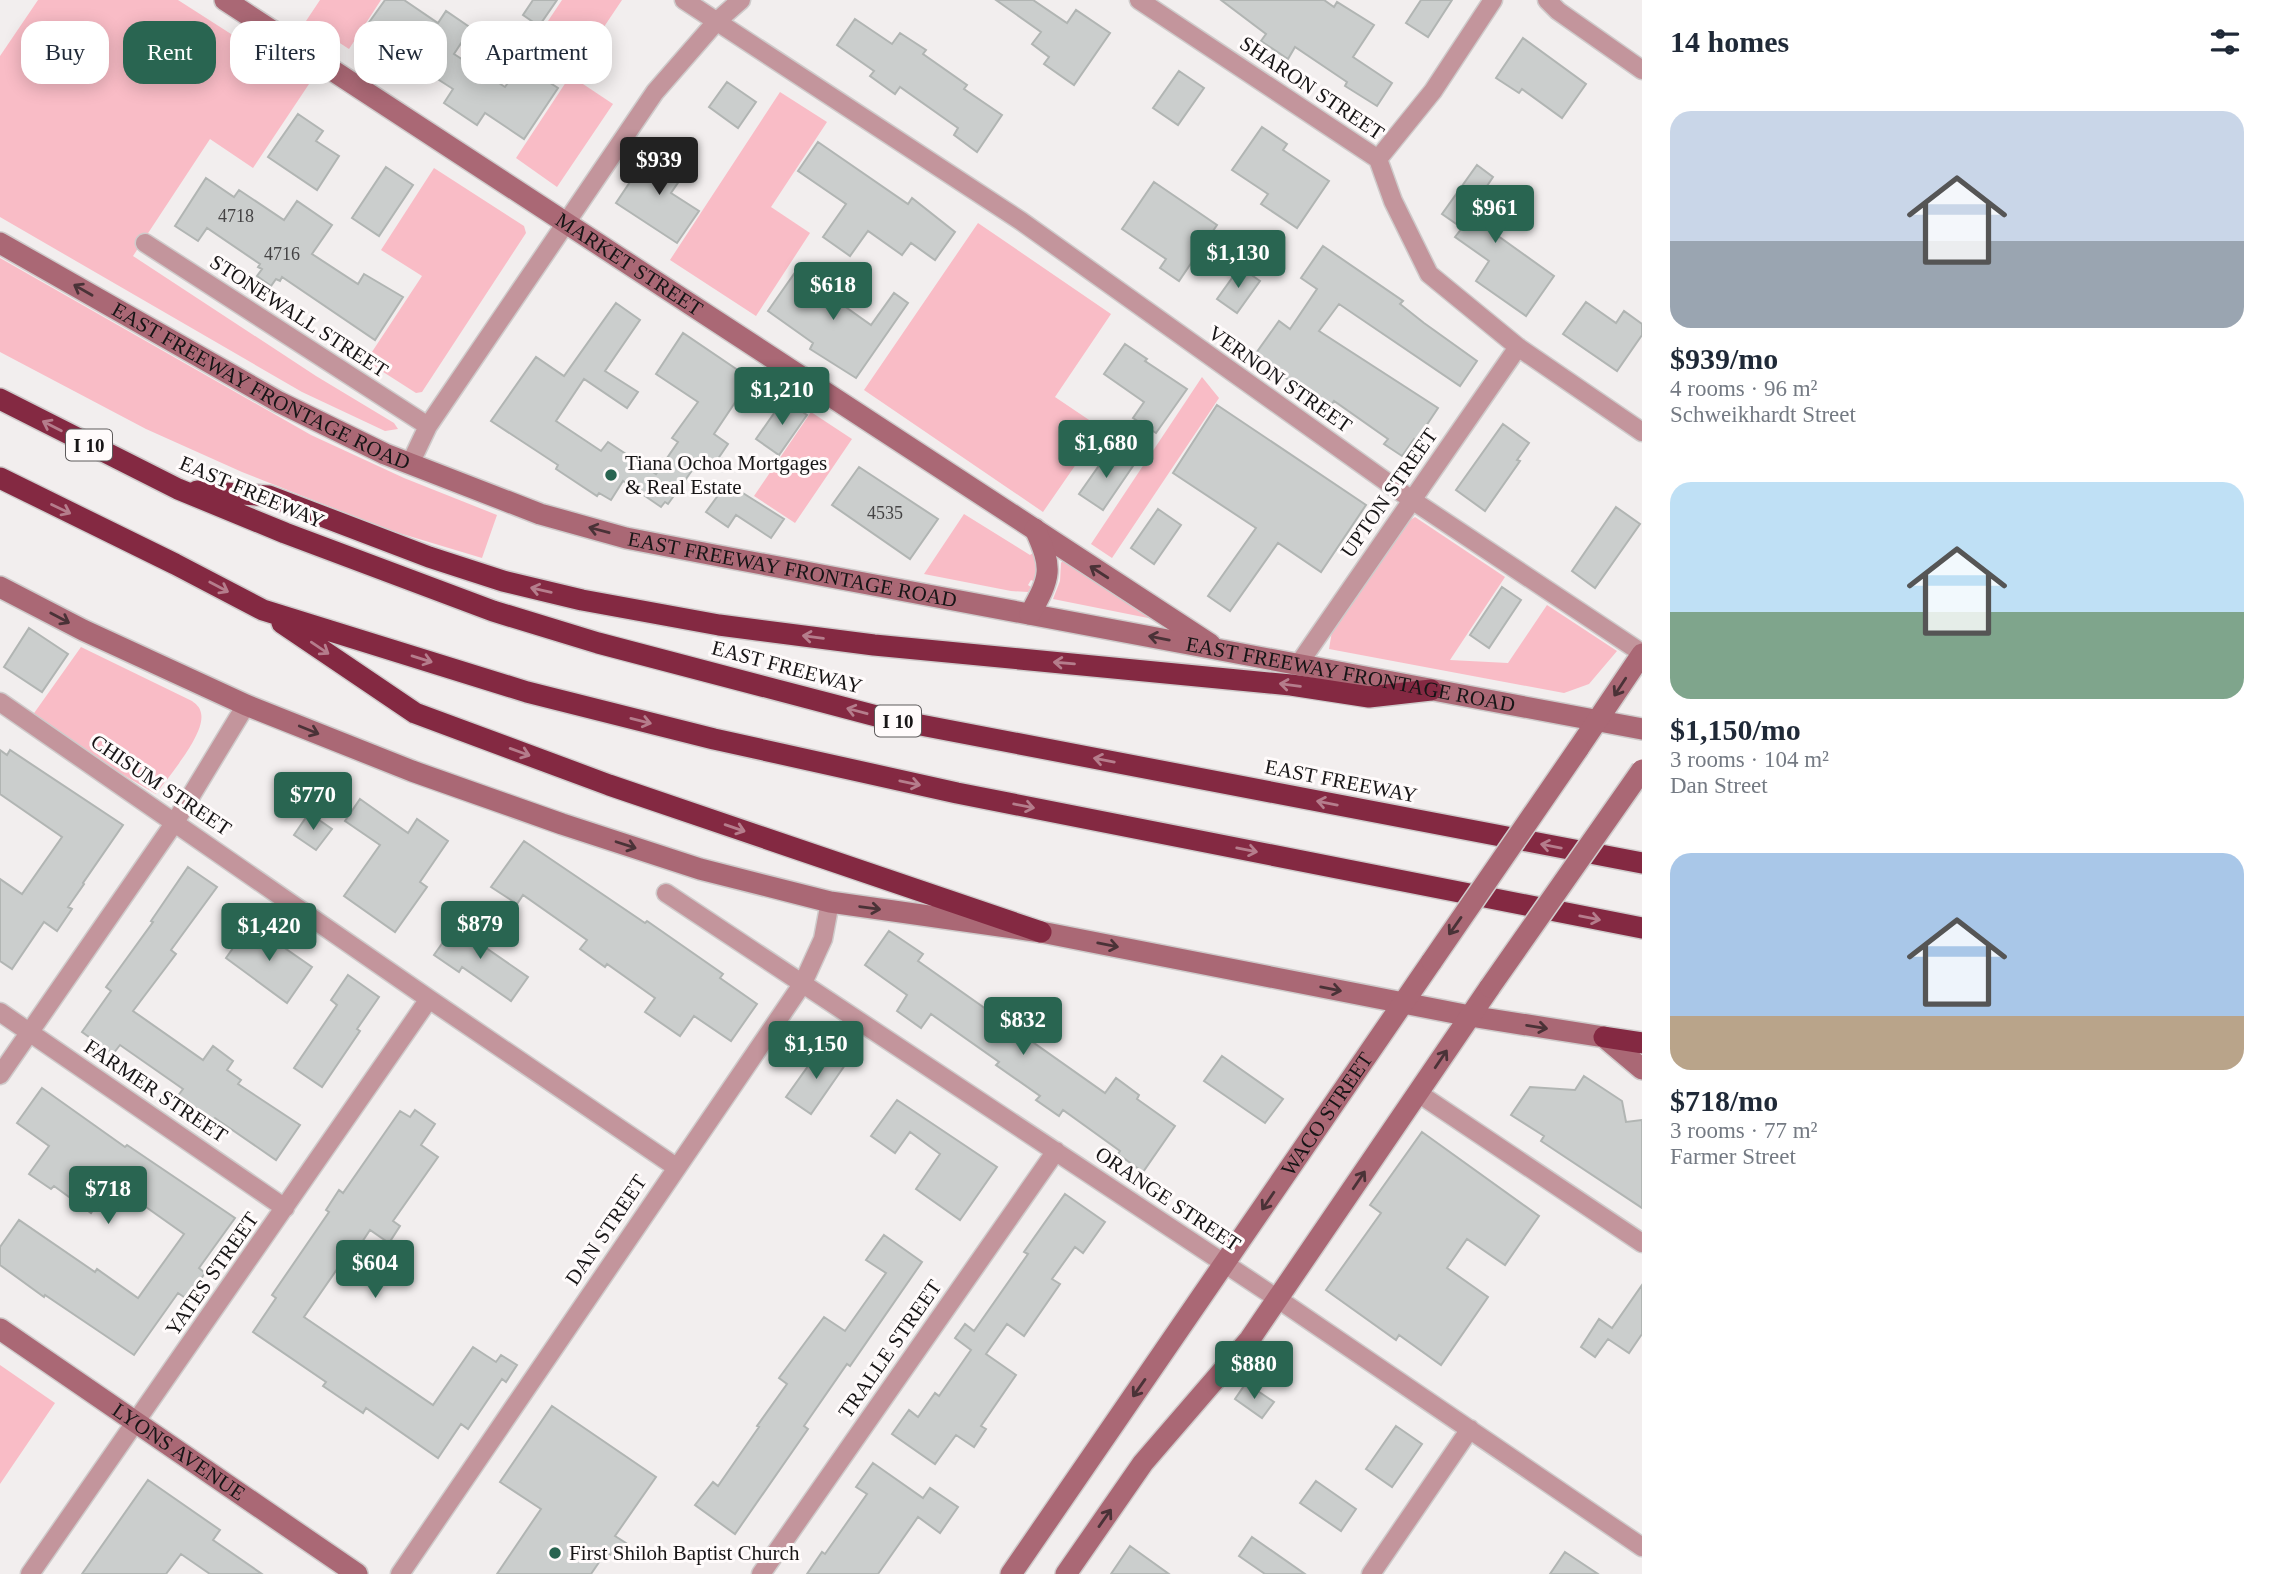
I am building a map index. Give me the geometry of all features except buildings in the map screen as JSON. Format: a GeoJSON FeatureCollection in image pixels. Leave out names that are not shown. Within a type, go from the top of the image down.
{"type":"FeatureCollection","features":[{"type":"Feature","properties":{"kind":"highway","name":"EAST FREEWAY"},"geometry":{"type":"LineString","coordinates":[[0,399],[178,489],[349,559],[494,611],[598,643],[884,718],[1642,863]]}},
{"type":"Feature","properties":{"kind":"highway"},"geometry":{"type":"LineString","coordinates":[[0,478],[263,610],[415,713],[609,785],[1041,932]]}},
{"type":"Feature","properties":{"kind":"highway"},"geometry":{"type":"LineString","coordinates":[[178,489],[270,496],[429,557],[503,581],[582,600],[719,625],[874,645],[1292,685],[1368,697],[1431,690]]}},
{"type":"Feature","properties":{"kind":"highway"},"geometry":{"type":"LineString","coordinates":[[263,610],[527,692],[714,739],[957,793],[1642,928]]}},
{"type":"Feature","properties":{"kind":"highway"},"geometry":{"type":"LineString","coordinates":[[1604,1037],[1642,1043]]}},
{"type":"Feature","properties":{"kind":"main road","name":"MARKET STREET"},"geometry":{"type":"LineString","coordinates":[[225,0],[1218,649]]}},
{"type":"Feature","properties":{"kind":"main road","name":"EAST FREEWAY FRONTAGE ROAD"},"geometry":{"type":"LineString","coordinates":[[0,243],[327,427],[410,464],[540,514],[626,538],[1642,729]]}},
{"type":"Feature","properties":{"kind":"main road"},"geometry":{"type":"LineString","coordinates":[[1030,614],[1044,590],[1048,567],[1048,557],[1035,530]]}},
{"type":"Feature","properties":{"kind":"main road"},"geometry":{"type":"LineString","coordinates":[[0,587],[83,630],[246,705],[412,771],[700,869],[830,902],[1041,932],[1470,1016],[1604,1037],[1642,1069]]}},
{"type":"Feature","properties":{"kind":"main road","name":"WACO STREET"},"geometry":{"type":"LineString","coordinates":[[1018,1572],[1642,654]]}},
{"type":"Feature","properties":{"kind":"main road"},"geometry":{"type":"LineString","coordinates":[[1066,1574],[1143,1463],[1250,1339],[1642,770]]}},
{"type":"Feature","properties":{"kind":"main road","name":"LYONS AVENUE"},"geometry":{"type":"LineString","coordinates":[[0,1329],[357,1574]]}},
{"type":"Feature","properties":{"kind":"street","name":"VERNON STREET"},"geometry":{"type":"LineString","coordinates":[[684,0],[1021,221],[1412,500],[1642,654]]}},
{"type":"Feature","properties":{"kind":"street"},"geometry":{"type":"LineString","coordinates":[[410,464],[428,426],[655,92],[716,22],[741,0]]}},
{"type":"Feature","properties":{"kind":"street","name":"SHARON STREET"},"geometry":{"type":"LineString","coordinates":[[1139,0],[1378,159],[1393,201],[1429,274],[1518,347],[1642,432]]}},
{"type":"Feature","properties":{"kind":"street"},"geometry":{"type":"LineString","coordinates":[[1378,159],[1433,91],[1493,0]]}},
{"type":"Feature","properties":{"kind":"street"},"geometry":{"type":"LineString","coordinates":[[1547,0],[1558,11],[1642,70]]}},
{"type":"Feature","properties":{"kind":"street","name":"STONEWALL STREET"},"geometry":{"type":"LineString","coordinates":[[145,243],[428,426]]}},
{"type":"Feature","properties":{"kind":"street","name":"UPTON STREET"},"geometry":{"type":"LineString","coordinates":[[1298,665],[1518,347]]}},
{"type":"Feature","properties":{"kind":"street","name":"CHISUM STREET"},"geometry":{"type":"LineString","coordinates":[[0,702],[676,1167]]}},
{"type":"Feature","properties":{"kind":"street"},"geometry":{"type":"LineString","coordinates":[[0,1075],[175,822],[246,705]]}},
{"type":"Feature","properties":{"kind":"street","name":"ORANGE STREET"},"geometry":{"type":"LineString","coordinates":[[666,894],[1278,1299],[1642,1547]]}},
{"type":"Feature","properties":{"kind":"street","name":"DAN STREET"},"geometry":{"type":"LineString","coordinates":[[400,1574],[803,983],[823,939],[830,902]]}},
{"type":"Feature","properties":{"kind":"street","name":"YATES STREET"},"geometry":{"type":"LineString","coordinates":[[30,1574],[429,999]]}},
{"type":"Feature","properties":{"kind":"street","name":"FARMER STREET"},"geometry":{"type":"LineString","coordinates":[[0,1012],[285,1208]]}},
{"type":"Feature","properties":{"kind":"street"},"geometry":{"type":"LineString","coordinates":[[1418,1093],[1642,1243]]}},
{"type":"Feature","properties":{"kind":"street","name":"TRALLE STREET"},"geometry":{"type":"LineString","coordinates":[[761,1574],[1056,1151]]}},
{"type":"Feature","properties":{"kind":"street"},"geometry":{"type":"LineString","coordinates":[[1371,1574],[1470,1429]]}},
{"type":"Feature","properties":{"kind":"shaded area"},"geometry":{"type":"Polygon","coordinates":[[[38,0],[178,0],[211,21],[123,21],[123,84],[216,84],[216,24],[230,33],[230,84],[309,84],[253,168],[210,139],[133,256],[316,376],[394,423],[398,429],[385,431],[302,392],[0,217],[0,56],[21,25],[21,84],[109,84],[109,21],[24,21],[38,0]]]}},
{"type":"Feature","properties":{"kind":"shaded area"},"geometry":{"type":"Polygon","coordinates":[[[320,0],[381,0],[367,21],[354,21],[354,41],[349,49],[340,43],[340,21],[306,21],[320,0]]]}},
{"type":"Feature","properties":{"kind":"shaded area"},"geometry":{"type":"Polygon","coordinates":[[[562,0],[622,0],[608,21],[548,21],[562,0]]]}},
{"type":"Feature","properties":{"kind":"shaded area"},"geometry":{"type":"Polygon","coordinates":[[[565,84],[583,84],[613,104],[557,187],[516,158],[565,84]]]}},
{"type":"Feature","properties":{"kind":"shaded area"},"geometry":{"type":"Polygon","coordinates":[[[780,92],[827,122],[771,207],[810,233],[756,316],[670,260],[780,92]]]}},
{"type":"Feature","properties":{"kind":"shaded area"},"geometry":{"type":"Polygon","coordinates":[[[434,168],[524,226],[526,233],[422,392],[416,393],[366,361],[422,276],[381,250],[434,168]]]}},
{"type":"Feature","properties":{"kind":"shaded area"},"geometry":{"type":"Polygon","coordinates":[[[978,223],[1111,314],[1055,397],[1101,428],[1043,512],[864,390],[978,223]]]}},
{"type":"Feature","properties":{"kind":"shaded area"},"geometry":{"type":"Polygon","coordinates":[[[0,258],[311,435],[404,478],[497,515],[482,558],[389,530],[242,472],[146,429],[0,352],[0,258]]]}},
{"type":"Feature","properties":{"kind":"shaded area"},"geometry":{"type":"Polygon","coordinates":[[[1202,377],[1219,398],[1112,558],[1091,544],[1202,377]]]}},
{"type":"Feature","properties":{"kind":"shaded area"},"geometry":{"type":"Polygon","coordinates":[[[811,412],[852,439],[795,523],[754,496],[811,412]]]}},
{"type":"Feature","properties":{"kind":"shaded area"},"geometry":{"type":"Polygon","coordinates":[[[964,514],[1030,555],[1033,553],[1037,564],[1035,582],[1031,580],[1028,592],[924,574],[964,514]]]}},
{"type":"Feature","properties":{"kind":"shaded area"},"geometry":{"type":"Polygon","coordinates":[[[1415,517],[1505,577],[1450,660],[1508,663],[1547,605],[1617,651],[1589,684],[1564,693],[1329,649],[1332,631],[1407,522],[1415,517]]]}},
{"type":"Feature","properties":{"kind":"shaded area"},"geometry":{"type":"Polygon","coordinates":[[[1065,557],[1158,620],[1053,599],[1060,581],[1061,563],[1065,557]]]}},
{"type":"Feature","properties":{"kind":"shaded area"},"geometry":{"type":"Polygon","coordinates":[[[81,647],[192,701],[200,709],[201,722],[198,732],[156,794],[94,758],[32,716],[81,647]]]}},
{"type":"Feature","properties":{"kind":"shaded area"},"geometry":{"type":"Polygon","coordinates":[[[0,1365],[55,1403],[0,1484],[0,1365]]]}},
{"type":"Feature","properties":{"kind":"place","name":"Tiana Ochoa Mortgages & Real Estate"},"geometry":{"type":"Point","coordinates":[611,475]}},
{"type":"Feature","properties":{"kind":"place","name":"First Shiloh Baptist Church"},"geometry":{"type":"Point","coordinates":[555,1553]}}]}
